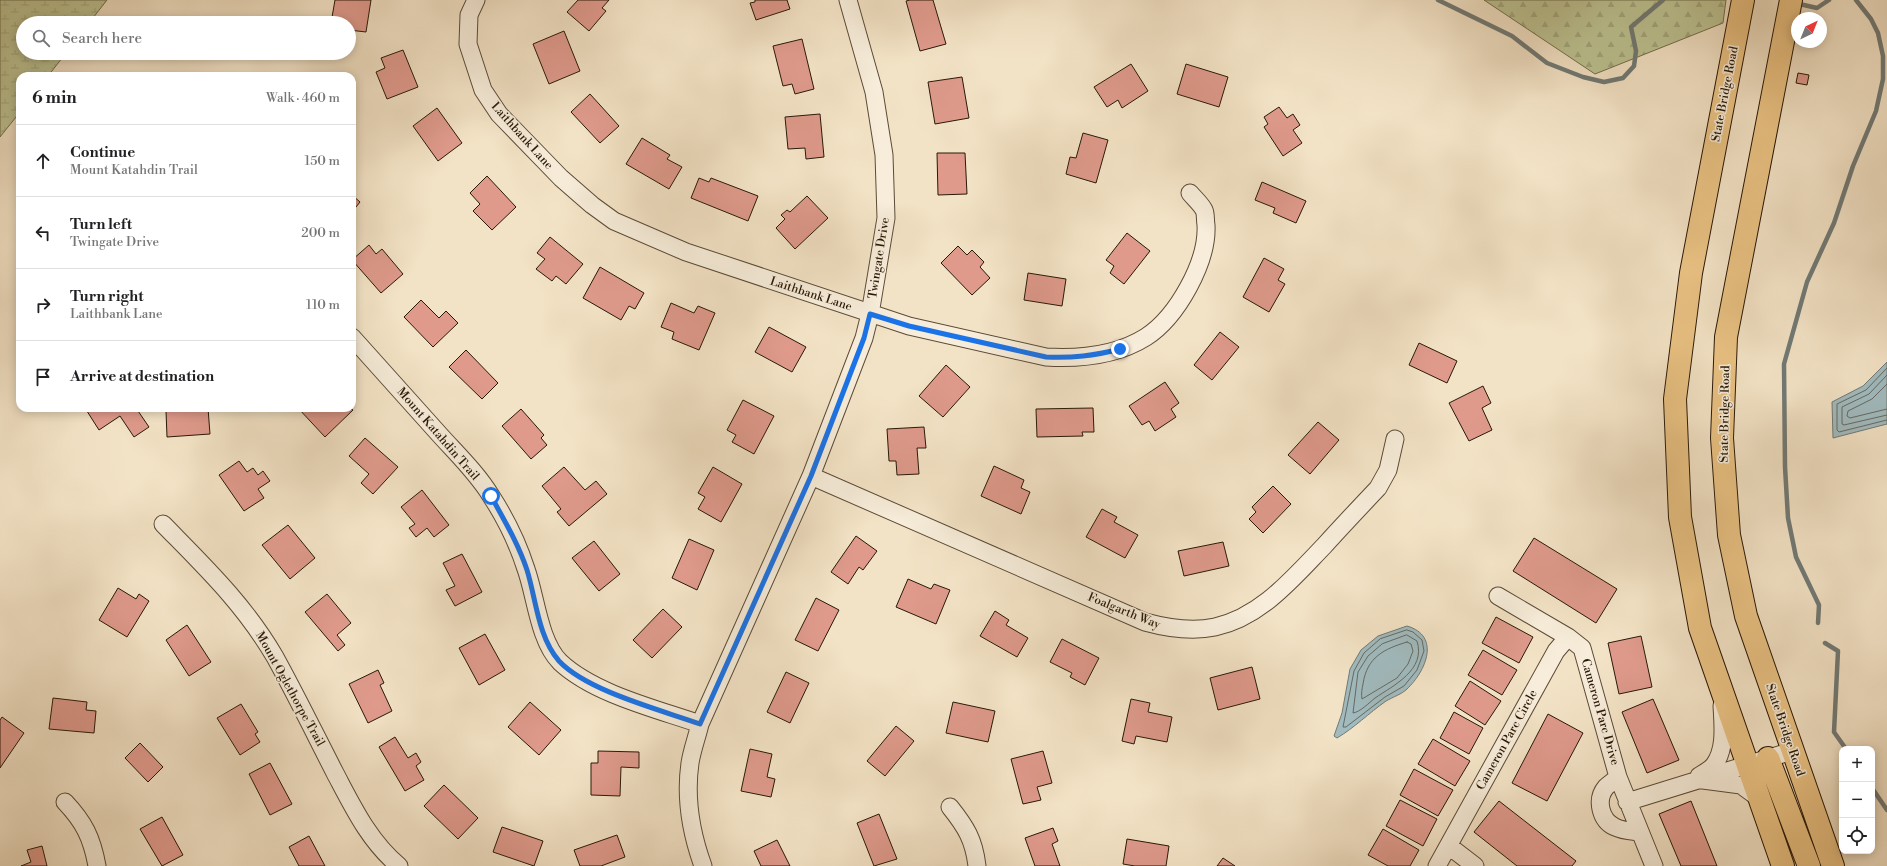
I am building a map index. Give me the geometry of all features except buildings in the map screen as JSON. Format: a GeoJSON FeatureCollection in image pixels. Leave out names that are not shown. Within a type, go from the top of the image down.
{"type":"FeatureCollection","features":[{"type":"Feature","properties":{"kind":"highway","name":"State Bridge Road"},"geometry":{"type":"LineString","coordinates":[[1743,0],[1691,273],[1675,399],[1680,517],[1700,628],[1783,866]]}},
{"type":"Feature","properties":{"kind":"highway","name":"State Bridge Road"},"geometry":{"type":"LineString","coordinates":[[1791,0],[1726,337],[1722,438],[1729,535],[1746,616],[1833,866]]}},
{"type":"Feature","properties":{"kind":"highway"},"geometry":{"type":"LineString","coordinates":[[1768,758],[1809,866]]}},
{"type":"Feature","properties":{"kind":"street","name":"Laithbank Lane"},"geometry":{"type":"LineString","coordinates":[[476,0],[469,15],[468,44],[483,90],[504,119],[561,178],[592,205],[614,221],[686,252],[909,326],[1046,357],[1068,358],[1095,356],[1120,349],[1146,337],[1160,325],[1175,308],[1188,287],[1200,262],[1206,235],[1205,211],[1190,193]]}},
{"type":"Feature","properties":{"kind":"street","name":"Twingate Drive"},"geometry":{"type":"LineString","coordinates":[[703,866],[694,840],[689,802],[690,764],[700,724],[811,476],[864,338],[870,314],[886,218],[884,155],[874,92],[848,0]]}},
{"type":"Feature","properties":{"kind":"street","name":"Mount Katahdin Trail"},"geometry":{"type":"LineString","coordinates":[[356,341],[466,464],[491,496],[516,542],[527,571],[545,637],[551,650],[559,661],[574,673],[604,690],[700,724]]}},
{"type":"Feature","properties":{"kind":"street","name":"Foalgarth Way"},"geometry":{"type":"LineString","coordinates":[[811,476],[1146,622],[1166,628],[1215,627],[1238,619],[1265,604],[1378,488],[1388,470],[1395,439]]}},
{"type":"Feature","properties":{"kind":"street","name":"Mount Oglethorpe Trail"},"geometry":{"type":"LineString","coordinates":[[163,524],[224,585],[252,620],[275,658],[361,823],[385,854],[399,866]]}},
{"type":"Feature","properties":{"kind":"street","name":"Cameron Parc Drive"},"geometry":{"type":"LineString","coordinates":[[1498,596],[1568,636],[1582,648],[1618,777],[1654,866]]}},
{"type":"Feature","properties":{"kind":"street","name":"Cameron Parc Circle"},"geometry":{"type":"LineString","coordinates":[[1437,866],[1556,651],[1568,636]]}},
{"type":"Feature","properties":{"kind":"street"},"geometry":{"type":"LineString","coordinates":[[1695,780],[1714,765],[1722,749],[1724,728],[1721,688]]}},
{"type":"Feature","properties":{"kind":"street"},"geometry":{"type":"LineString","coordinates":[[1627,802],[1792,751]]}},
{"type":"Feature","properties":{"kind":"street"},"geometry":{"type":"LineString","coordinates":[[1618,777],[1605,788],[1601,796],[1600,804],[1602,814],[1614,827],[1624,831],[1640,832]]}},
{"type":"Feature","properties":{"kind":"street"},"geometry":{"type":"LineString","coordinates":[[1695,780],[1741,785],[1759,798]]}},
{"type":"Feature","properties":{"kind":"street"},"geometry":{"type":"LineString","coordinates":[[65,802],[78,817],[89,834],[97,866]]}},
{"type":"Feature","properties":{"kind":"street"},"geometry":{"type":"LineString","coordinates":[[950,807],[965,826],[975,849],[977,866]]}},
{"type":"Feature","properties":{"kind":"street"},"geometry":{"type":"LineString","coordinates":[[1448,846],[1475,866]]}},
{"type":"Feature","properties":{"kind":"green space"},"geometry":{"type":"Polygon","coordinates":[[[0,0],[107,0],[94,16],[16,16],[16,60],[61,60],[51,72],[16,72],[16,117],[0,137],[0,0]]]}},
{"type":"Feature","properties":{"kind":"green space"},"geometry":{"type":"Polygon","coordinates":[[[1484,0],[1726,0],[1723,23],[1595,74],[1484,0]]]}},
{"type":"Feature","properties":{"kind":"water"},"geometry":{"type":"Polygon","coordinates":[[[1887,362],[1887,424],[1833,438],[1832,402],[1863,386],[1887,362]]]}},
{"type":"Feature","properties":{"kind":"water"},"geometry":{"type":"Polygon","coordinates":[[[1407,626],[1418,631],[1424,638],[1427,646],[1427,654],[1420,673],[1405,691],[1386,701],[1337,738],[1334,736],[1342,713],[1350,669],[1361,650],[1378,636],[1407,626]]]}},
{"type":"Feature","properties":{"kind":"waterway"},"geometry":{"type":"LineString","coordinates":[[1438,0],[1512,36],[1547,63],[1583,77],[1604,82],[1623,78],[1634,66],[1636,51],[1631,27],[1663,0]]}},
{"type":"Feature","properties":{"kind":"waterway"},"geometry":{"type":"LineString","coordinates":[[1795,3],[1817,8],[1829,0]]}},
{"type":"Feature","properties":{"kind":"waterway"},"geometry":{"type":"LineString","coordinates":[[1818,623],[1819,605],[1796,557],[1788,518],[1785,467],[1784,364],[1807,282],[1834,223],[1853,166],[1876,111],[1883,79],[1883,56],[1878,33],[1871,19],[1856,0]]}},
{"type":"Feature","properties":{"kind":"waterway"},"geometry":{"type":"LineString","coordinates":[[1825,643],[1838,651],[1834,732],[1844,746]]}},
{"type":"Feature","properties":{"kind":"waterway"},"geometry":{"type":"LineString","coordinates":[[1875,792],[1887,810]]}},
{"type":"Feature","properties":{"kind":"route"},"geometry":{"type":"LineString","coordinates":[[491,496],[516,542],[527,571],[545,637],[551,650],[559,661],[574,673],[604,690],[700,724],[811,476],[864,338],[870,314],[909,326],[1046,357],[1068,358],[1095,356],[1120,349]]}}]}
